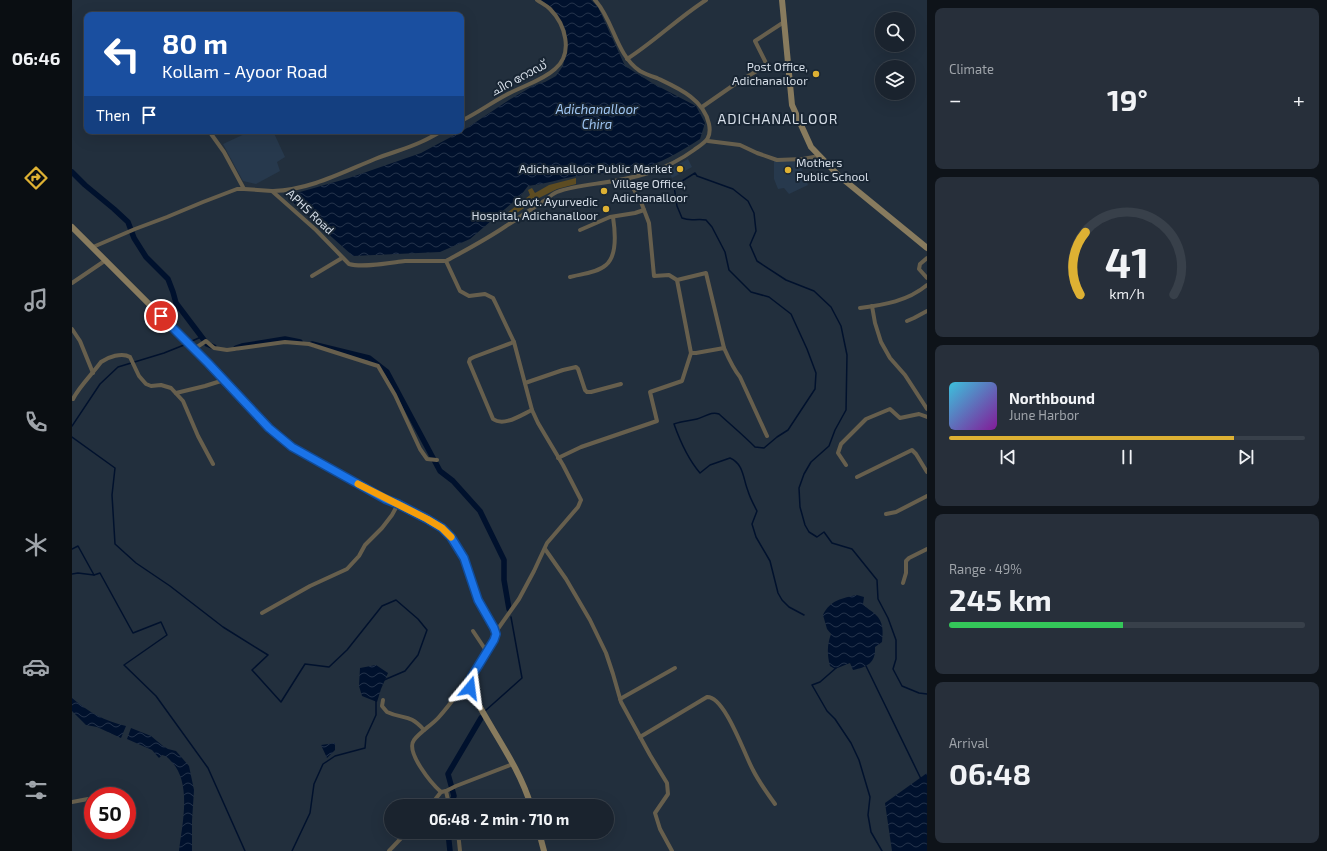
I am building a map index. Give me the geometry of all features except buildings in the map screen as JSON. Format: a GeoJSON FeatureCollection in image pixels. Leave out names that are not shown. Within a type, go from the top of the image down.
{"type":"FeatureCollection","features":[{"type":"Feature","properties":{"kind":"main road"},"geometry":{"type":"LineString","coordinates":[[782,0],[792,105],[811,147],[838,175],[927,248]]}},
{"type":"Feature","properties":{"kind":"main road"},"geometry":{"type":"LineString","coordinates":[[72,226],[194,349],[269,428],[292,447],[385,499],[398,504],[442,528],[451,537],[464,558],[478,600],[494,628],[495,633],[494,640],[469,681],[470,688],[513,764],[529,799]]}},
{"type":"Feature","properties":{"kind":"main road"},"geometry":{"type":"LineString","coordinates":[[540,839],[544,851]]}},
{"type":"Feature","properties":{"kind":"street","name":"ചിറ റോഡ്"},"geometry":{"type":"LineString","coordinates":[[464,119],[507,94],[548,75],[559,65],[565,51],[566,37],[552,11],[537,0]]}},
{"type":"Feature","properties":{"kind":"street"},"geometry":{"type":"LineString","coordinates":[[495,633],[519,599],[552,537],[580,503],[578,493],[532,410],[514,342],[493,298],[485,294],[469,296],[460,291],[446,261],[505,227],[556,193],[579,187],[628,179],[660,170],[685,157],[708,141],[710,133],[709,124],[702,107],[692,97],[640,71],[628,59],[608,18],[595,0]]}},
{"type":"Feature","properties":{"kind":"street"},"geometry":{"type":"LineString","coordinates":[[628,59],[647,46],[690,10],[706,0]]}},
{"type":"Feature","properties":{"kind":"street"},"geometry":{"type":"LineString","coordinates":[[702,107],[738,82],[767,65],[755,41],[784,22]]}},
{"type":"Feature","properties":{"kind":"street"},"geometry":{"type":"LineString","coordinates":[[211,134],[224,152],[244,189]]}},
{"type":"Feature","properties":{"kind":"street"},"geometry":{"type":"LineString","coordinates":[[272,191],[286,191],[341,175],[374,159],[421,142],[436,134]]}},
{"type":"Feature","properties":{"kind":"street"},"geometry":{"type":"LineString","coordinates":[[708,141],[740,145],[777,160],[802,159],[819,156]]}},
{"type":"Feature","properties":{"kind":"street"},"geometry":{"type":"LineString","coordinates":[[628,179],[649,223],[654,276],[669,275],[677,280],[706,273],[724,348],[740,378],[767,436]]}},
{"type":"Feature","properties":{"kind":"street","name":"APHS Road"},"geometry":{"type":"LineString","coordinates":[[93,247],[129,231],[237,189],[244,189],[272,191],[316,230],[349,264],[355,266],[407,261],[446,261]]}},
{"type":"Feature","properties":{"kind":"street"},"geometry":{"type":"LineString","coordinates":[[580,230],[613,216],[635,213],[644,210]]}},
{"type":"Feature","properties":{"kind":"street"},"geometry":{"type":"LineString","coordinates":[[570,277],[598,270],[607,264],[614,247],[615,230],[613,216]]}},
{"type":"Feature","properties":{"kind":"street"},"geometry":{"type":"LineString","coordinates":[[312,276],[342,258]]}},
{"type":"Feature","properties":{"kind":"street"},"geometry":{"type":"LineString","coordinates":[[927,258],[920,264],[919,268],[927,278]]}},
{"type":"Feature","properties":{"kind":"street"},"geometry":{"type":"LineString","coordinates":[[72,283],[106,260]]}},
{"type":"Feature","properties":{"kind":"street"},"geometry":{"type":"LineString","coordinates":[[558,458],[581,447],[657,421],[650,392],[682,381],[691,353],[677,280]]}},
{"type":"Feature","properties":{"kind":"street"},"geometry":{"type":"LineString","coordinates":[[860,308],[898,301],[908,297],[927,285]]}},
{"type":"Feature","properties":{"kind":"street"},"geometry":{"type":"LineString","coordinates":[[872,306],[875,323],[881,342],[890,358],[905,375],[927,409]]}},
{"type":"Feature","properties":{"kind":"street"},"geometry":{"type":"LineString","coordinates":[[906,321],[927,310]]}},
{"type":"Feature","properties":{"kind":"street"},"geometry":{"type":"LineString","coordinates":[[72,329],[80,341],[93,373]]}},
{"type":"Feature","properties":{"kind":"street"},"geometry":{"type":"LineString","coordinates":[[194,349],[206,340],[214,348],[227,350],[291,342],[309,344],[378,366],[395,395],[420,449],[427,459],[437,460]]}},
{"type":"Feature","properties":{"kind":"street"},"geometry":{"type":"LineString","coordinates":[[514,342],[474,357],[470,359],[469,362],[493,419],[503,422],[532,410]]}},
{"type":"Feature","properties":{"kind":"street"},"geometry":{"type":"LineString","coordinates":[[691,353],[724,348]]}},
{"type":"Feature","properties":{"kind":"street"},"geometry":{"type":"LineString","coordinates":[[73,399],[101,362],[105,359],[119,355],[127,355],[130,357],[139,376],[146,384],[151,386],[161,385],[170,388],[176,393],[183,402],[198,436],[213,464]]}},
{"type":"Feature","properties":{"kind":"street"},"geometry":{"type":"LineString","coordinates":[[524,383],[576,366],[587,392],[621,384]]}},
{"type":"Feature","properties":{"kind":"street"},"geometry":{"type":"LineString","coordinates":[[176,393],[224,380]]}},
{"type":"Feature","properties":{"kind":"street"},"geometry":{"type":"LineString","coordinates":[[846,465],[838,454],[841,444],[866,419],[890,409],[900,418],[919,414],[927,417]]}},
{"type":"Feature","properties":{"kind":"street"},"geometry":{"type":"LineString","coordinates":[[857,477],[912,450],[927,472]]}},
{"type":"Feature","properties":{"kind":"street"},"geometry":{"type":"LineString","coordinates":[[886,514],[896,512],[927,496]]}},
{"type":"Feature","properties":{"kind":"street"},"geometry":{"type":"LineString","coordinates":[[262,613],[310,586],[347,569],[359,556],[365,545],[392,516],[398,504]]}},
{"type":"Feature","properties":{"kind":"street"},"geometry":{"type":"LineString","coordinates":[[545,549],[566,579],[590,620],[606,653],[620,699],[650,755],[667,782],[668,794],[655,814],[660,829],[672,851]]}},
{"type":"Feature","properties":{"kind":"street"},"geometry":{"type":"LineString","coordinates":[[903,583],[906,573],[906,561],[927,549]]}},
{"type":"Feature","properties":{"kind":"street"},"geometry":{"type":"LineString","coordinates":[[473,631],[487,652]]}},
{"type":"Feature","properties":{"kind":"street"},"geometry":{"type":"LineString","coordinates":[[620,699],[675,668]]}},
{"type":"Feature","properties":{"kind":"street"},"geometry":{"type":"LineString","coordinates":[[441,792],[428,778],[413,752],[412,744],[424,730],[438,719],[469,681]]}},
{"type":"Feature","properties":{"kind":"street"},"geometry":{"type":"LineString","coordinates":[[640,736],[707,697],[711,697],[716,700],[732,723],[752,770],[775,804]]}},
{"type":"Feature","properties":{"kind":"street"},"geometry":{"type":"LineString","coordinates":[[383,700],[382,706],[386,712],[411,718],[424,730]]}},
{"type":"Feature","properties":{"kind":"street"},"geometry":{"type":"LineString","coordinates":[[436,799],[441,792],[513,764]]}},
{"type":"Feature","properties":{"kind":"street"},"geometry":{"type":"LineString","coordinates":[[446,791],[448,799]]}},
{"type":"Feature","properties":{"kind":"street"},"geometry":{"type":"LineString","coordinates":[[72,802],[84,800]]}},
{"type":"Feature","properties":{"kind":"street"},"geometry":{"type":"LineString","coordinates":[[389,851],[400,839]]}},
{"type":"Feature","properties":{"kind":"street"},"geometry":{"type":"LineString","coordinates":[[459,839],[460,851]]}},
{"type":"Feature","properties":{"kind":"shaded area"},"geometry":{"type":"Polygon","coordinates":[[[245,134],[274,134],[285,157],[277,162],[280,171],[256,184],[243,181],[223,144],[245,134]]]}},
{"type":"Feature","properties":{"kind":"shaded area","name":"Adichanalloor Public Market"},"geometry":{"type":"Polygon","coordinates":[[[688,159],[692,167],[672,178],[668,170],[688,159]]]}},
{"type":"Feature","properties":{"kind":"shaded area","name":"Mothers Public School"},"geometry":{"type":"Polygon","coordinates":[[[798,160],[808,185],[789,194],[784,188],[778,189],[774,179],[774,161],[798,160]]]}},
{"type":"Feature","properties":{"kind":"shaded area"},"geometry":{"type":"Polygon","coordinates":[[[576,178],[576,184],[557,189],[539,198],[505,221],[502,217],[530,195],[528,190],[532,188],[535,193],[549,185],[576,178]]]}},
{"type":"Feature","properties":{"kind":"water","name":"Adichanalloor Chira"},"geometry":{"type":"Polygon","coordinates":[[[541,0],[591,0],[598,7],[625,66],[652,83],[696,106],[705,123],[700,139],[662,161],[649,166],[631,170],[576,176],[528,186],[521,195],[470,239],[440,252],[353,256],[288,198],[293,194],[349,178],[421,153],[457,134],[464,134],[464,130],[509,100],[533,86],[556,76],[563,66],[567,46],[566,31],[552,8],[541,0]]]}},
{"type":"Feature","properties":{"kind":"water"},"geometry":{"type":"Polygon","coordinates":[[[857,595],[864,597],[863,604],[880,620],[883,631],[882,642],[875,647],[874,657],[866,666],[853,670],[850,663],[835,669],[830,666],[829,662],[828,646],[831,634],[827,629],[823,615],[829,606],[837,600],[857,595]]]}},
{"type":"Feature","properties":{"kind":"water"},"geometry":{"type":"Polygon","coordinates":[[[376,665],[388,673],[377,702],[362,696],[359,686],[360,668],[376,665]]]}},
{"type":"Feature","properties":{"kind":"water"},"geometry":{"type":"Polygon","coordinates":[[[72,698],[84,708],[97,715],[126,726],[121,738],[97,727],[86,725],[72,711],[72,698]]]}},
{"type":"Feature","properties":{"kind":"water"},"geometry":{"type":"Polygon","coordinates":[[[131,728],[151,736],[168,749],[176,751],[189,766],[194,790],[192,851],[179,851],[184,793],[178,771],[167,757],[162,755],[159,758],[152,750],[127,739],[131,728]]]}},
{"type":"Feature","properties":{"kind":"water"},"geometry":{"type":"Polygon","coordinates":[[[335,743],[335,750],[327,758],[321,745],[335,743]]]}},
{"type":"Feature","properties":{"kind":"water"},"geometry":{"type":"Polygon","coordinates":[[[927,773],[927,851],[892,851],[885,803],[927,773]]]}},
{"type":"Feature","properties":{"kind":"waterway"},"geometry":{"type":"LineString","coordinates":[[72,172],[128,222],[134,238],[146,257],[168,279],[176,303],[207,344],[214,347]]}},
{"type":"Feature","properties":{"kind":"waterway"},"geometry":{"type":"LineString","coordinates":[[804,615],[789,607],[778,593],[770,561],[756,537],[752,524],[757,511],[746,486],[741,468],[730,458],[710,465],[700,473],[685,450],[674,424],[716,413],[742,434],[755,447],[764,448],[788,430],[815,389],[816,373],[791,314],[769,297],[751,292],[729,270],[725,252],[712,227],[706,220],[688,220],[682,218],[677,206],[674,186],[695,173],[697,176],[733,189],[748,201],[754,213],[756,231],[750,245],[757,261],[786,280],[814,291],[831,307],[841,326],[847,355],[846,410],[835,430],[829,446],[811,462],[804,474],[799,488],[800,507],[805,525],[809,532],[817,537],[824,532],[832,543],[852,549],[877,580],[878,599],[888,618],[896,640],[896,659],[893,669],[902,686],[919,693],[927,694]]}},
{"type":"Feature","properties":{"kind":"waterway"},"geometry":{"type":"LineString","coordinates":[[192,341],[201,337]]}},
{"type":"Feature","properties":{"kind":"waterway"},"geometry":{"type":"LineString","coordinates":[[236,348],[285,339],[300,342]]}},
{"type":"Feature","properties":{"kind":"waterway"},"geometry":{"type":"LineString","coordinates":[[312,344],[369,358],[387,372],[440,471],[453,481],[480,511],[504,560],[504,580],[509,609]]}},
{"type":"Feature","properties":{"kind":"waterway"},"geometry":{"type":"LineString","coordinates":[[72,426],[100,384],[118,367],[164,353],[184,345]]}},
{"type":"Feature","properties":{"kind":"waterway"},"geometry":{"type":"LineString","coordinates":[[72,437],[115,468],[112,495],[115,544],[136,563],[170,586],[223,627],[268,655],[252,670],[281,702],[305,664],[329,667],[347,650],[382,606],[396,600],[418,619],[427,630],[418,655],[405,671],[384,680]]}},
{"type":"Feature","properties":{"kind":"waterway"},"geometry":{"type":"LineString","coordinates":[[72,549],[78,546],[94,575],[100,573],[133,633],[161,622],[167,635],[124,665],[156,696],[208,768],[245,851]]}},
{"type":"Feature","properties":{"kind":"waterway"},"geometry":{"type":"LineString","coordinates":[[72,574],[78,573],[94,575]]}},
{"type":"Feature","properties":{"kind":"waterway"},"geometry":{"type":"LineString","coordinates":[[485,711],[522,678],[511,617]]}},
{"type":"Feature","properties":{"kind":"waterway"},"geometry":{"type":"LineString","coordinates":[[866,666],[921,779]]}},
{"type":"Feature","properties":{"kind":"waterway"},"geometry":{"type":"LineString","coordinates":[[836,668],[820,682],[812,685],[827,711],[835,719],[851,743],[859,760],[870,797],[868,815],[871,832],[882,851]]}},
{"type":"Feature","properties":{"kind":"waterway"},"geometry":{"type":"LineString","coordinates":[[292,851],[310,813],[314,784],[323,764],[335,756],[365,748],[366,737],[376,715],[376,701]]}},
{"type":"Feature","properties":{"kind":"waterway"},"geometry":{"type":"LineString","coordinates":[[453,799],[454,796],[448,774],[481,718]]}},
{"type":"Feature","properties":{"kind":"waterway"},"geometry":{"type":"LineString","coordinates":[[449,839],[450,851]]}},
{"type":"Feature","properties":{"kind":"slow traffic"},"geometry":{"type":"LineString","coordinates":[[358,484],[427,519],[442,528],[451,537]]}},
{"type":"Feature","properties":{"kind":"place","name":"Post Office, Adichanalloor"},"geometry":{"type":"Point","coordinates":[816,74]}},
{"type":"Feature","properties":{"kind":"place","name":"Adichanalloor Public Market"},"geometry":{"type":"Point","coordinates":[680,169]}},
{"type":"Feature","properties":{"kind":"place","name":"Mothers Public School"},"geometry":{"type":"Point","coordinates":[788,170]}},
{"type":"Feature","properties":{"kind":"place","name":"Village Office, Adichanalloor"},"geometry":{"type":"Point","coordinates":[604,191]}},
{"type":"Feature","properties":{"kind":"place","name":"Govt. Ayurvedic Hospital, Adichanalloor"},"geometry":{"type":"Point","coordinates":[606,209]}},
{"type":"Feature","properties":{"kind":"district","name":"ADICHANALLOOR"},"geometry":{"type":"Point","coordinates":[778,119]}},
{"type":"Feature","properties":{"kind":"route"},"geometry":{"type":"LineString","coordinates":[[161,316],[208,363],[269,428],[292,447],[385,499],[427,519],[442,528],[451,537],[464,558],[478,600],[494,628],[495,633],[494,640],[469,681],[470,688]]}}]}
